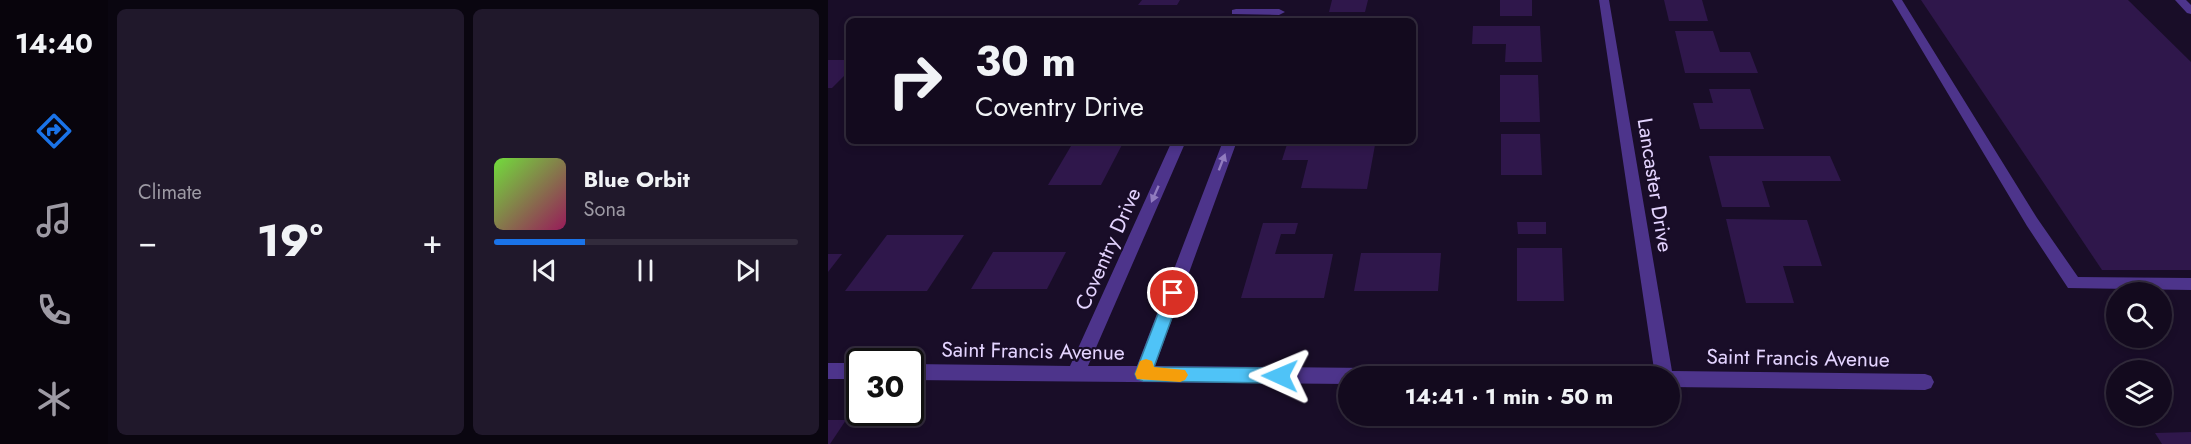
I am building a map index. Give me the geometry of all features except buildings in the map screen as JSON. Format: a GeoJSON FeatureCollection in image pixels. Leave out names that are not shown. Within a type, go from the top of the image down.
{"type":"FeatureCollection","features":[{"type":"Feature","properties":{"kind":"street"},"geometry":{"type":"LineString","coordinates":[[1242,0],[1234,16],[1277,16],[1283,0]]}},
{"type":"Feature","properties":{"kind":"street","name":"Lancaster Drive"},"geometry":{"type":"LineString","coordinates":[[1604,0],[1662,366]]}},
{"type":"Feature","properties":{"kind":"street"},"geometry":{"type":"LineString","coordinates":[[1897,0],[2032,222],[2074,283],[2191,284]]}},
{"type":"Feature","properties":{"kind":"street"},"geometry":{"type":"LineString","coordinates":[[2180,0],[2191,11]]}},
{"type":"Feature","properties":{"kind":"street","name":"Coventry Drive"},"geometry":{"type":"LineString","coordinates":[[1076,373],[1178,144]]}},
{"type":"Feature","properties":{"kind":"street"},"geometry":{"type":"LineString","coordinates":[[1143,374],[1229,144]]}},
{"type":"Feature","properties":{"kind":"street"},"geometry":{"type":"LineString","coordinates":[[828,371],[846,371]]}},
{"type":"Feature","properties":{"kind":"street","name":"Saint Francis Avenue"},"geometry":{"type":"LineString","coordinates":[[924,372],[1338,376]]}},
{"type":"Feature","properties":{"kind":"street","name":"Saint Francis Avenue"},"geometry":{"type":"LineString","coordinates":[[1680,379],[1925,382]]}},
{"type":"Feature","properties":{"kind":"slow traffic"},"geometry":{"type":"LineString","coordinates":[[1146,366],[1143,374],[1180,375]]}},
{"type":"Feature","properties":{"kind":"route"},"geometry":{"type":"LineString","coordinates":[[1173,293],[1143,374],[1280,376]]}}]}
